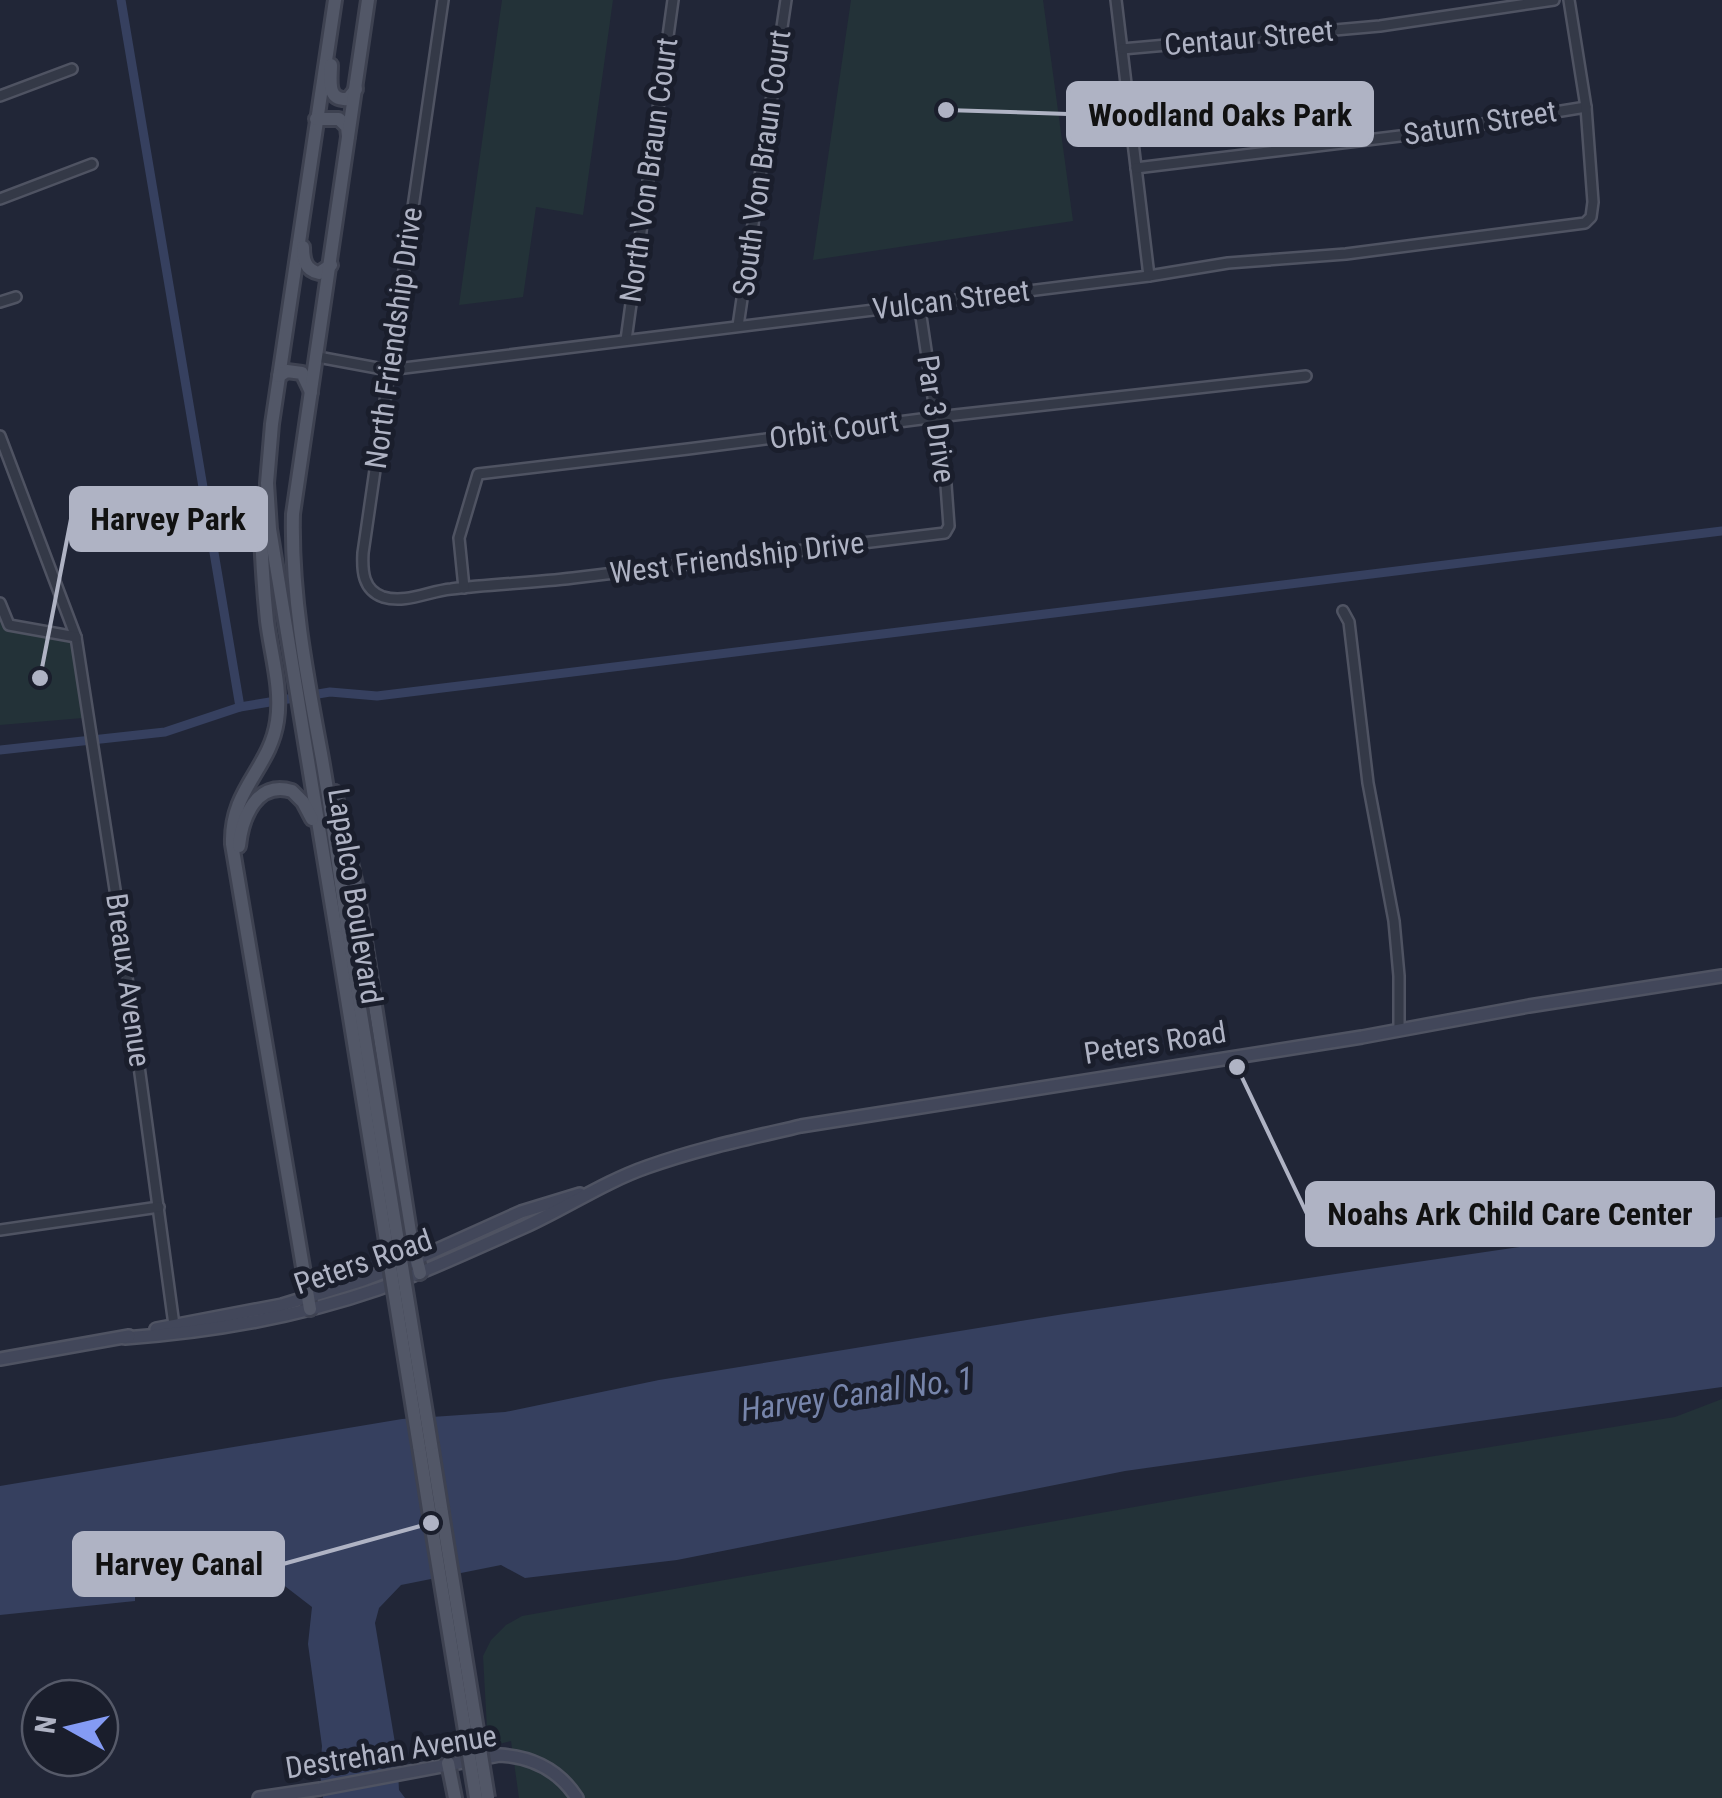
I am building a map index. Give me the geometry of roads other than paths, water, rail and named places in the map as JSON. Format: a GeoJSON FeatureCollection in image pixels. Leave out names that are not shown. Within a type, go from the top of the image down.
{"type":"FeatureCollection","features":[{"type":"Feature","properties":{"kind":"main road","name":"Lapalco Boulevard"},"geometry":{"type":"LineString","coordinates":[[335,0],[272,424],[267,482],[269,517],[302,682],[476,1798]]}},
{"type":"Feature","properties":{"kind":"main road","name":"Lapalco Boulevard"},"geometry":{"type":"LineString","coordinates":[[302,682],[294,596],[294,514],[366,0]]}},
{"type":"Feature","properties":{"kind":"main road"},"geometry":{"type":"LineString","coordinates":[[332,18],[331,91],[344,100],[356,87]]}},
{"type":"Feature","properties":{"kind":"main road"},"geometry":{"type":"LineString","coordinates":[[316,119],[339,119],[347,127],[349,138]]}},
{"type":"Feature","properties":{"kind":"main road"},"geometry":{"type":"LineString","coordinates":[[302,214],[303,258],[308,269],[319,272],[331,265]]}},
{"type":"Feature","properties":{"kind":"main road"},"geometry":{"type":"LineString","coordinates":[[279,376],[287,371],[302,373],[312,395]]}},
{"type":"Feature","properties":{"kind":"main road"},"geometry":{"type":"LineString","coordinates":[[272,424],[264,442],[261,465],[260,517],[278,719],[268,752],[238,804],[232,836],[309,1303]]}},
{"type":"Feature","properties":{"kind":"main road","name":"Lapalco Boulevard"},"geometry":{"type":"LineString","coordinates":[[307,713],[320,837],[342,936],[488,1798]]}},
{"type":"Feature","properties":{"kind":"main road"},"geometry":{"type":"LineString","coordinates":[[307,713],[353,866],[418,1266]]}},
{"type":"Feature","properties":{"kind":"main road"},"geometry":{"type":"LineString","coordinates":[[237,864],[248,814],[260,794],[271,789],[286,788],[298,795],[320,837]]}},
{"type":"Feature","properties":{"kind":"main road","name":"Peters Road"},"geometry":{"type":"LineString","coordinates":[[0,1359],[172,1334],[378,1289],[418,1266],[566,1208],[616,1180],[713,1147],[801,1126],[1722,976]]}},
{"type":"Feature","properties":{"kind":"main road","name":"Peters Road"},"geometry":{"type":"LineString","coordinates":[[124,1338],[174,1325],[309,1303]]}},
{"type":"Feature","properties":{"kind":"main road","name":"Destrehan Avenue"},"geometry":{"type":"LineString","coordinates":[[259,1798],[500,1755],[533,1760],[557,1775],[577,1798]]}},
{"type":"Feature","properties":{"kind":"main road"},"geometry":{"type":"LineString","coordinates":[[448,1764],[455,1798]]}},
{"type":"Feature","properties":{"kind":"street","name":"North Friendship Drive"},"geometry":{"type":"LineString","coordinates":[[443,0],[362,574],[369,588],[382,597],[406,599],[459,588]]}},
{"type":"Feature","properties":{"kind":"street","name":"North Von Braun Court"},"geometry":{"type":"LineString","coordinates":[[626,340],[672,0]]}},
{"type":"Feature","properties":{"kind":"street","name":"South Von Braun Court"},"geometry":{"type":"LineString","coordinates":[[738,326],[786,0]]}},
{"type":"Feature","properties":{"kind":"street"},"geometry":{"type":"LineString","coordinates":[[1116,0],[1149,276]]}},
{"type":"Feature","properties":{"kind":"street","name":"Centaur Street"},"geometry":{"type":"LineString","coordinates":[[1122,49],[1380,26],[1554,0]]}},
{"type":"Feature","properties":{"kind":"street"},"geometry":{"type":"LineString","coordinates":[[1569,0],[1586,107]]}},
{"type":"Feature","properties":{"kind":"street"},"geometry":{"type":"LineString","coordinates":[[0,96],[72,69]]}},
{"type":"Feature","properties":{"kind":"street","name":"Vulcan Street"},"geometry":{"type":"LineString","coordinates":[[318,357],[388,370],[1228,263],[1346,254],[1585,223],[1591,217],[1594,202],[1586,107]]}},
{"type":"Feature","properties":{"kind":"street","name":"Saturn Street"},"geometry":{"type":"LineString","coordinates":[[1136,168],[1433,132],[1586,107]]}},
{"type":"Feature","properties":{"kind":"street"},"geometry":{"type":"LineString","coordinates":[[0,199],[92,164]]}},
{"type":"Feature","properties":{"kind":"street"},"geometry":{"type":"LineString","coordinates":[[0,302],[16,297]]}},
{"type":"Feature","properties":{"kind":"street","name":"Par 3 Drive"},"geometry":{"type":"LineString","coordinates":[[919,303],[950,526],[945,533]]}},
{"type":"Feature","properties":{"kind":"street","name":"Orbit Court"},"geometry":{"type":"LineString","coordinates":[[459,588],[459,538],[478,474],[937,416],[1306,376]]}},
{"type":"Feature","properties":{"kind":"street","name":"Breaux Avenue"},"geometry":{"type":"LineString","coordinates":[[0,436],[76,637],[174,1325]]}},
{"type":"Feature","properties":{"kind":"street","name":"West Friendship Drive"},"geometry":{"type":"LineString","coordinates":[[459,588],[945,533]]}},
{"type":"Feature","properties":{"kind":"street"},"geometry":{"type":"LineString","coordinates":[[0,604],[8,624],[76,637]]}},
{"type":"Feature","properties":{"kind":"street"},"geometry":{"type":"LineString","coordinates":[[1343,611],[1349,622],[1368,783],[1394,921],[1399,1029]]}},
{"type":"Feature","properties":{"kind":"street"},"geometry":{"type":"LineString","coordinates":[[0,1230],[158,1207]]}},
{"type":"Feature","properties":{"kind":"water","name":"Harvey Canal No. 1"},"geometry":{"type":"Polygon","coordinates":[[[1722,1217],[1722,1387],[1125,1471],[677,1560],[525,1578],[501,1565],[401,1585],[379,1608],[375,1623],[399,1790],[405,1798],[323,1798],[322,1746],[308,1644],[312,1607],[277,1580],[187,1590],[185,1581],[135,1588],[135,1601],[0,1615],[0,1486],[402,1419],[505,1412],[659,1380],[1064,1314],[1722,1217]]]}},
{"type":"Feature","properties":{"kind":"waterway"},"geometry":{"type":"LineString","coordinates":[[121,0],[240,707]]}},
{"type":"Feature","properties":{"kind":"waterway"},"geometry":{"type":"LineString","coordinates":[[0,750],[165,732],[240,707],[330,692],[377,696],[1722,531]]}},
{"type":"Feature","properties":{"kind":"place","name":"Woodland Oaks Park"},"geometry":{"type":"Point","coordinates":[946,110]}},
{"type":"Feature","properties":{"kind":"place","name":"Harvey Park"},"geometry":{"type":"Point","coordinates":[40,678]}},
{"type":"Feature","properties":{"kind":"place","name":"Noahs Ark Child Care Center"},"geometry":{"type":"Point","coordinates":[1237,1067]}},
{"type":"Feature","properties":{"kind":"place","name":"Harvey Canal"},"geometry":{"type":"Point","coordinates":[431,1523]}}]}
